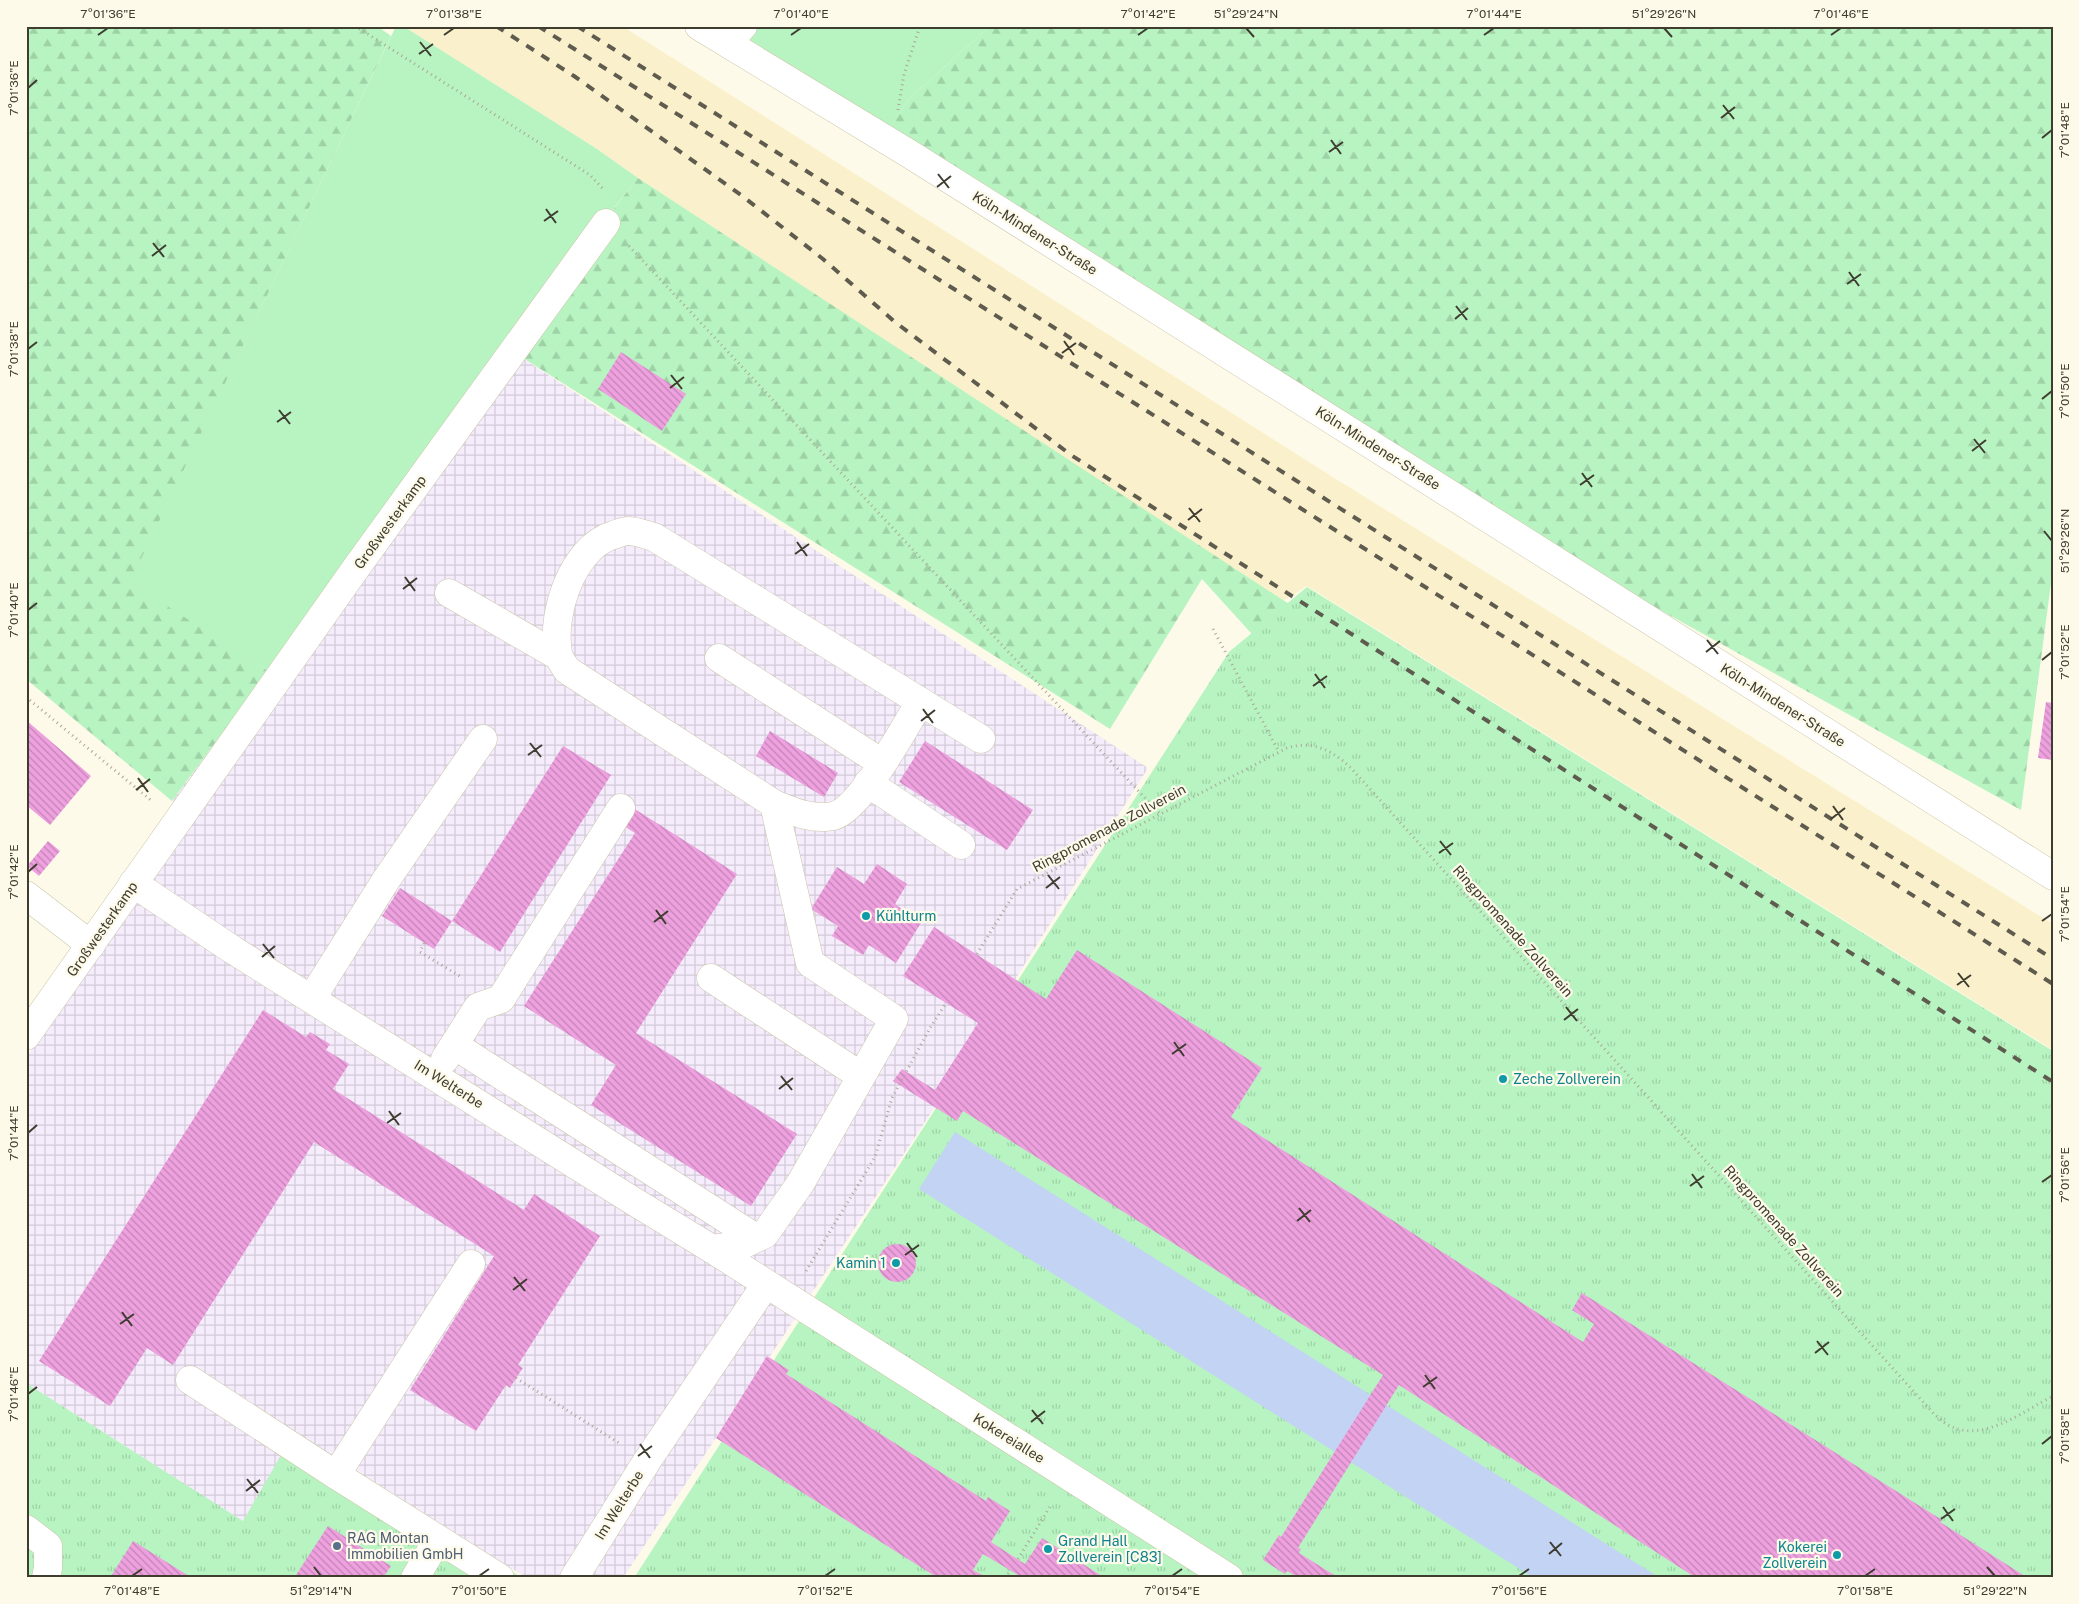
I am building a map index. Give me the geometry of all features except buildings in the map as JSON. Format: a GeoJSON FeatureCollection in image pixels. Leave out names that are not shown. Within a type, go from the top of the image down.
{"type":"FeatureCollection","features":[{"type":"Feature","properties":{"kind":"street","name":"Köln-Mindener-Straße"},"geometry":{"type":"LineString","coordinates":[[699,26],[736,35],[892,144],[1575,572],[2053,876]]}},
{"type":"Feature","properties":{"kind":"street","name":"Großwesterkamp"},"geometry":{"type":"LineString","coordinates":[[26,1036],[362,560],[606,223]]}},
{"type":"Feature","properties":{"kind":"street"},"geometry":{"type":"LineString","coordinates":[[558,656],[556,634],[561,602],[571,574],[590,549],[605,537],[626,531],[654,537],[981,739]]}},
{"type":"Feature","properties":{"kind":"street"},"geometry":{"type":"LineString","coordinates":[[449,593],[558,656],[567,670],[774,804],[808,817],[835,816],[856,801],[920,702]]}},
{"type":"Feature","properties":{"kind":"street"},"geometry":{"type":"LineString","coordinates":[[719,658],[875,773],[961,845]]}},
{"type":"Feature","properties":{"kind":"street"},"geometry":{"type":"LineString","coordinates":[[312,998],[386,880],[483,739]]}},
{"type":"Feature","properties":{"kind":"street"},"geometry":{"type":"LineString","coordinates":[[712,1249],[744,1244],[765,1234],[800,1184],[894,1019],[810,963],[774,804]]}},
{"type":"Feature","properties":{"kind":"street"},"geometry":{"type":"LineString","coordinates":[[435,1076],[478,1007],[501,999],[621,808]]}},
{"type":"Feature","properties":{"kind":"street","name":"Im Welterbe"},"geometry":{"type":"LineString","coordinates":[[133,882],[233,950],[789,1299]]}},
{"type":"Feature","properties":{"kind":"street"},"geometry":{"type":"LineString","coordinates":[[26,895],[91,945]]}},
{"type":"Feature","properties":{"kind":"street"},"geometry":{"type":"LineString","coordinates":[[711,978],[861,1076]]}},
{"type":"Feature","properties":{"kind":"street"},"geometry":{"type":"LineString","coordinates":[[454,1045],[640,1162],[756,1238]]}},
{"type":"Feature","properties":{"kind":"street"},"geometry":{"type":"LineString","coordinates":[[336,1475],[471,1264]]}},
{"type":"Feature","properties":{"kind":"street","name":"Im Welterbe"},"geometry":{"type":"LineString","coordinates":[[574,1578],[647,1461],[766,1284]]}},
{"type":"Feature","properties":{"kind":"street","name":"Kokereiallee"},"geometry":{"type":"LineString","coordinates":[[789,1299],[1229,1578]]}},
{"type":"Feature","properties":{"kind":"street"},"geometry":{"type":"LineString","coordinates":[[190,1380],[500,1578]]}},
{"type":"Feature","properties":{"kind":"street"},"geometry":{"type":"LineString","coordinates":[[26,1529],[48,1546],[46,1578]]}},
{"type":"Feature","properties":{"kind":"street"},"geometry":{"type":"LineString","coordinates":[[414,1578],[438,1539]]}},
{"type":"Feature","properties":{"kind":"path"},"geometry":{"type":"LineString","coordinates":[[355,26],[590,175],[613,200],[606,223],[1160,814]]}},
{"type":"Feature","properties":{"kind":"path"},"geometry":{"type":"LineString","coordinates":[[892,144],[904,74],[920,26]]}},
{"type":"Feature","properties":{"kind":"path"},"geometry":{"type":"LineString","coordinates":[[1214,629],[1279,752]]}},
{"type":"Feature","properties":{"kind":"path"},"geometry":{"type":"LineString","coordinates":[[26,697],[178,823]]}},
{"type":"Feature","properties":{"kind":"path","name":"Ringpromenade Zollverein"},"geometry":{"type":"LineString","coordinates":[[976,954],[1017,889],[1279,752],[1293,746],[1312,745],[1326,749],[1344,762],[1934,1414],[1949,1426],[1973,1431],[2005,1422],[2053,1396]]}},
{"type":"Feature","properties":{"kind":"path"},"geometry":{"type":"LineString","coordinates":[[424,943],[420,952],[473,984],[483,1006]]}},
{"type":"Feature","properties":{"kind":"path"},"geometry":{"type":"LineString","coordinates":[[789,1299],[875,1156],[892,1098],[930,1028],[946,1003]]}},
{"type":"Feature","properties":{"kind":"path"},"geometry":{"type":"LineString","coordinates":[[516,1378],[647,1461]]}},
{"type":"Feature","properties":{"kind":"path"},"geometry":{"type":"LineString","coordinates":[[1018,1559],[1069,1476]]}},
{"type":"Feature","properties":{"kind":"path"},"geometry":{"type":"LineString","coordinates":[[1005,1578],[1010,1571]]}},
{"type":"Feature","properties":{"kind":"shaded area"},"geometry":{"type":"Polygon","coordinates":[[[403,26],[622,26],[1328,474],[2053,924],[2053,1050],[1307,586],[1280,603],[597,149],[403,26]]]}},
{"type":"Feature","properties":{"kind":"shaded area"},"geometry":{"type":"Polygon","coordinates":[[[504,346],[1148,768],[935,1107],[623,1578],[527,1578],[295,1432],[244,1522],[26,1383],[26,1058],[195,821],[172,801],[268,671],[342,563],[504,346]]]}},
{"type":"Feature","properties":{"kind":"green space"},"geometry":{"type":"Polygon","coordinates":[[[26,26],[377,26],[391,36],[130,582],[268,671],[172,801],[26,679],[26,26]]]}},
{"type":"Feature","properties":{"kind":"green space"},"geometry":{"type":"Polygon","coordinates":[[[396,26],[403,26],[597,149],[638,178],[542,298],[448,421],[268,671],[129,583],[396,26]]]}},
{"type":"Feature","properties":{"kind":"green space"},"geometry":{"type":"Polygon","coordinates":[[[750,26],[990,26],[909,99],[886,134],[736,43],[750,26]]]}},
{"type":"Feature","properties":{"kind":"green space"},"geometry":{"type":"Polygon","coordinates":[[[990,26],[2053,26],[2053,568],[2021,810],[1579,565],[886,134],[909,99],[990,26]]]}},
{"type":"Feature","properties":{"kind":"green space"},"geometry":{"type":"Polygon","coordinates":[[[638,178],[2053,1104],[1318,707],[1202,579],[1110,729],[504,346],[638,178]]]}},
{"type":"Feature","properties":{"kind":"green space","name":"Zeche Zollverein"},"geometry":{"type":"Polygon","coordinates":[[[1307,587],[2053,1051],[2053,1578],[634,1578],[1229,652],[1307,587]]]}},
{"type":"Feature","properties":{"kind":"green space"},"geometry":{"type":"Polygon","coordinates":[[[26,1383],[243,1521],[295,1431],[522,1578],[26,1578],[26,1383]]]}},
{"type":"Feature","properties":{"kind":"water"},"geometry":{"type":"Polygon","coordinates":[[[955,1132],[1660,1578],[1534,1578],[919,1189],[955,1132]]]}},
{"type":"Feature","properties":{"kind":"railway"},"geometry":{"type":"LineString","coordinates":[[496,26],[574,76],[741,195],[823,259],[895,322],[1071,455],[2053,1082]]}},
{"type":"Feature","properties":{"kind":"railway"},"geometry":{"type":"LineString","coordinates":[[538,26],[2053,984]]}},
{"type":"Feature","properties":{"kind":"railway"},"geometry":{"type":"LineString","coordinates":[[577,26],[2053,959]]}},
{"type":"Feature","properties":{"kind":"place","name":"Kühlturm"},"geometry":{"type":"Point","coordinates":[866,916]}},
{"type":"Feature","properties":{"kind":"place","name":"Zeche Zollverein"},"geometry":{"type":"Point","coordinates":[1503,1079]}},
{"type":"Feature","properties":{"kind":"place","name":"Kamin 1"},"geometry":{"type":"Point","coordinates":[896,1263]}},
{"type":"Feature","properties":{"kind":"place","name":"RAG Montan Immobilien GmbH"},"geometry":{"type":"Point","coordinates":[337,1546]}},
{"type":"Feature","properties":{"kind":"place","name":"Grand Hall Zollverein [C83]"},"geometry":{"type":"Point","coordinates":[1048,1549]}},
{"type":"Feature","properties":{"kind":"place","name":"Kokerei Zollverein"},"geometry":{"type":"Point","coordinates":[1837,1555]}}]}
